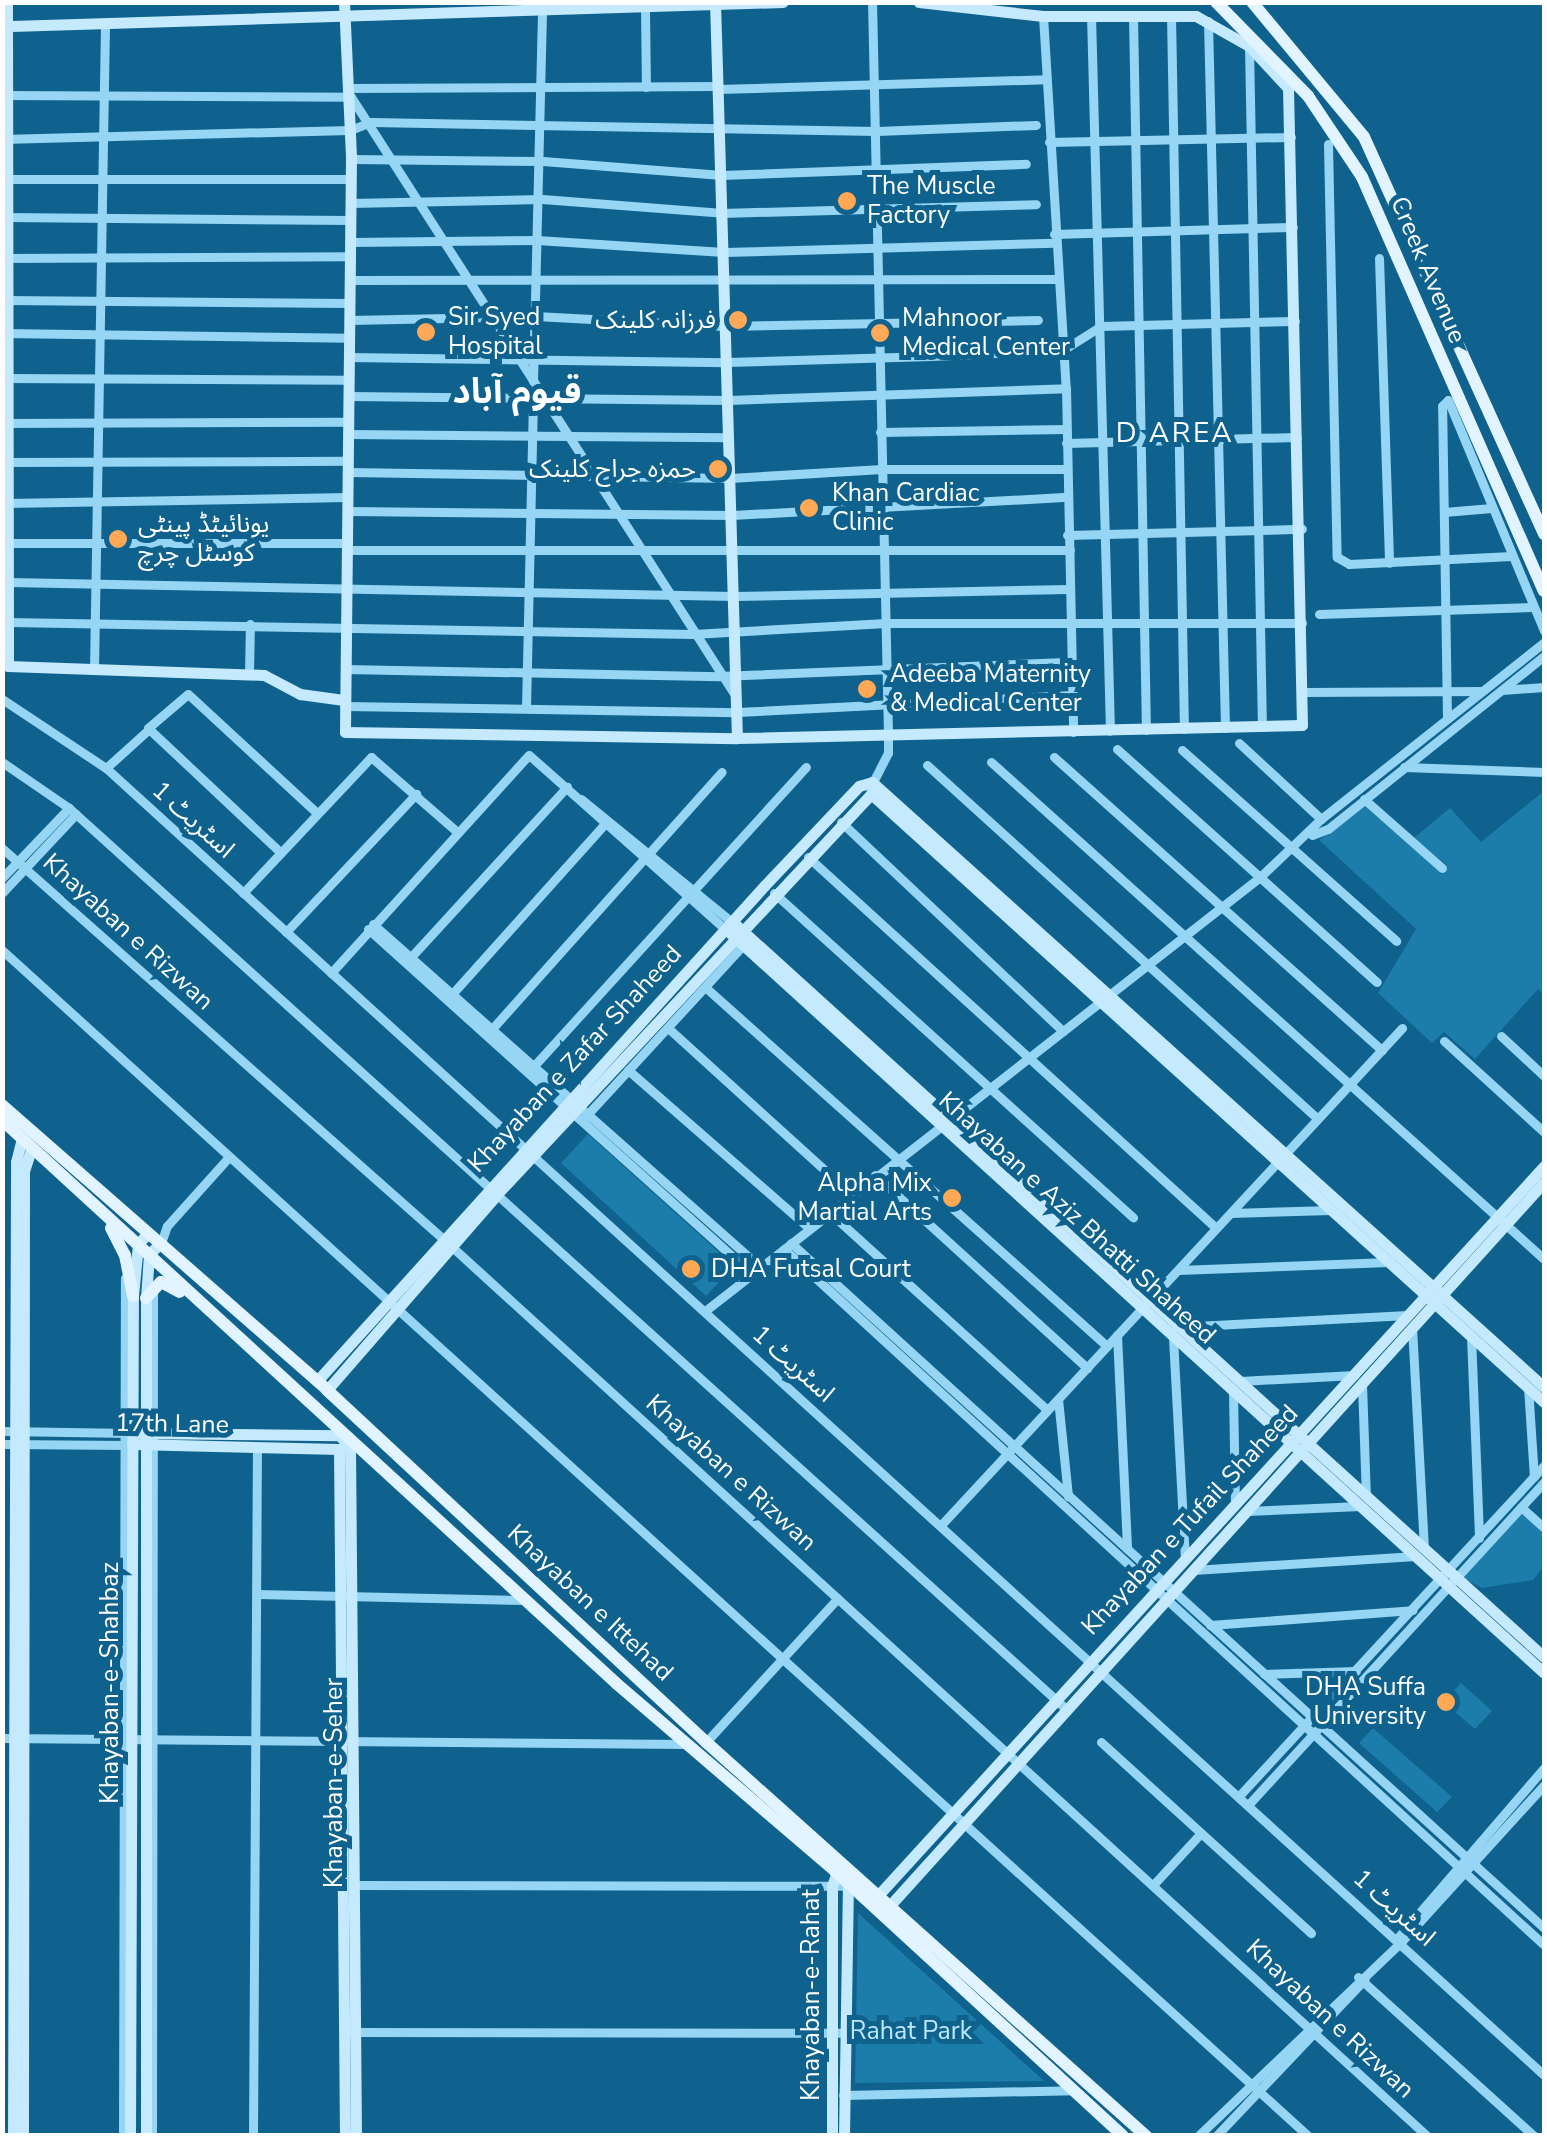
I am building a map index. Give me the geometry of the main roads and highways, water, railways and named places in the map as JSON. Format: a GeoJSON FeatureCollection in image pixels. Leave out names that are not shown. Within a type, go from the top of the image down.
{"type":"FeatureCollection","features":[{"type":"Feature","properties":{"kind":"main road","name":"Creek Avenue"},"geometry":{"type":"LineString","coordinates":[[1216,2],[1308,96],[1362,177],[1544,591]]}},
{"type":"Feature","properties":{"kind":"main road","name":"Creek Avenue"},"geometry":{"type":"LineString","coordinates":[[1252,2],[1364,137],[1544,534]]}},
{"type":"Feature","properties":{"kind":"main road","name":"Khayaban e Ittehad"},"geometry":{"type":"LineString","coordinates":[[2,1106],[344,1439],[684,1744],[843,1875],[881,1892],[1146,2136]]}},
{"type":"Feature","properties":{"kind":"main road","name":"Khayaban e Ittehad"},"geometry":{"type":"LineString","coordinates":[[4,1122],[100,1213],[145,1244],[161,1243],[322,1385],[706,1742],[870,1905],[1124,2136]]}},
{"type":"Feature","properties":{"kind":"main road"},"geometry":{"type":"LineString","coordinates":[[100,1213],[144,1293],[170,1283],[190,1302],[204,1302]]}},
{"type":"Feature","properties":{"kind":"place","name":"The Muscle Factory"},"geometry":{"type":"Point","coordinates":[847,201]}},
{"type":"Feature","properties":{"kind":"place","name":"فرزانہ کلینک"},"geometry":{"type":"Point","coordinates":[738,320]}},
{"type":"Feature","properties":{"kind":"place","name":"Sir Syed Hospital"},"geometry":{"type":"Point","coordinates":[426,332]}},
{"type":"Feature","properties":{"kind":"place","name":"Mahnoor Medical Center"},"geometry":{"type":"Point","coordinates":[880,333]}},
{"type":"Feature","properties":{"kind":"place","name":"حمزہ جراح کلینک"},"geometry":{"type":"Point","coordinates":[718,469]}},
{"type":"Feature","properties":{"kind":"place","name":"Khan Cardiac Clinic"},"geometry":{"type":"Point","coordinates":[809,508]}},
{"type":"Feature","properties":{"kind":"place","name":"یونائیٹڈ پینٹی کوسٹل چرچ"},"geometry":{"type":"Point","coordinates":[118,539]}},
{"type":"Feature","properties":{"kind":"place","name":"Adeeba Maternity & Medical Center"},"geometry":{"type":"Point","coordinates":[867,689]}},
{"type":"Feature","properties":{"kind":"place","name":"Alpha Mix Martial Arts"},"geometry":{"type":"Point","coordinates":[952,1198]}},
{"type":"Feature","properties":{"kind":"place","name":"DHA Futsal Court"},"geometry":{"type":"Point","coordinates":[691,1269]}},
{"type":"Feature","properties":{"kind":"place","name":"DHA Suffa University"},"geometry":{"type":"Point","coordinates":[1446,1702]}},
{"type":"Feature","properties":{"kind":"district","name":"قیوم آباد"},"geometry":{"type":"Point","coordinates":[517,392]}},
{"type":"Feature","properties":{"kind":"district","name":"D AREA"},"geometry":{"type":"Point","coordinates":[1175,433]}},
{"type":"Feature","properties":{"kind":"park label","name":"Rahat Park"},"geometry":{"type":"Point","coordinates":[911,2031]}}]}
